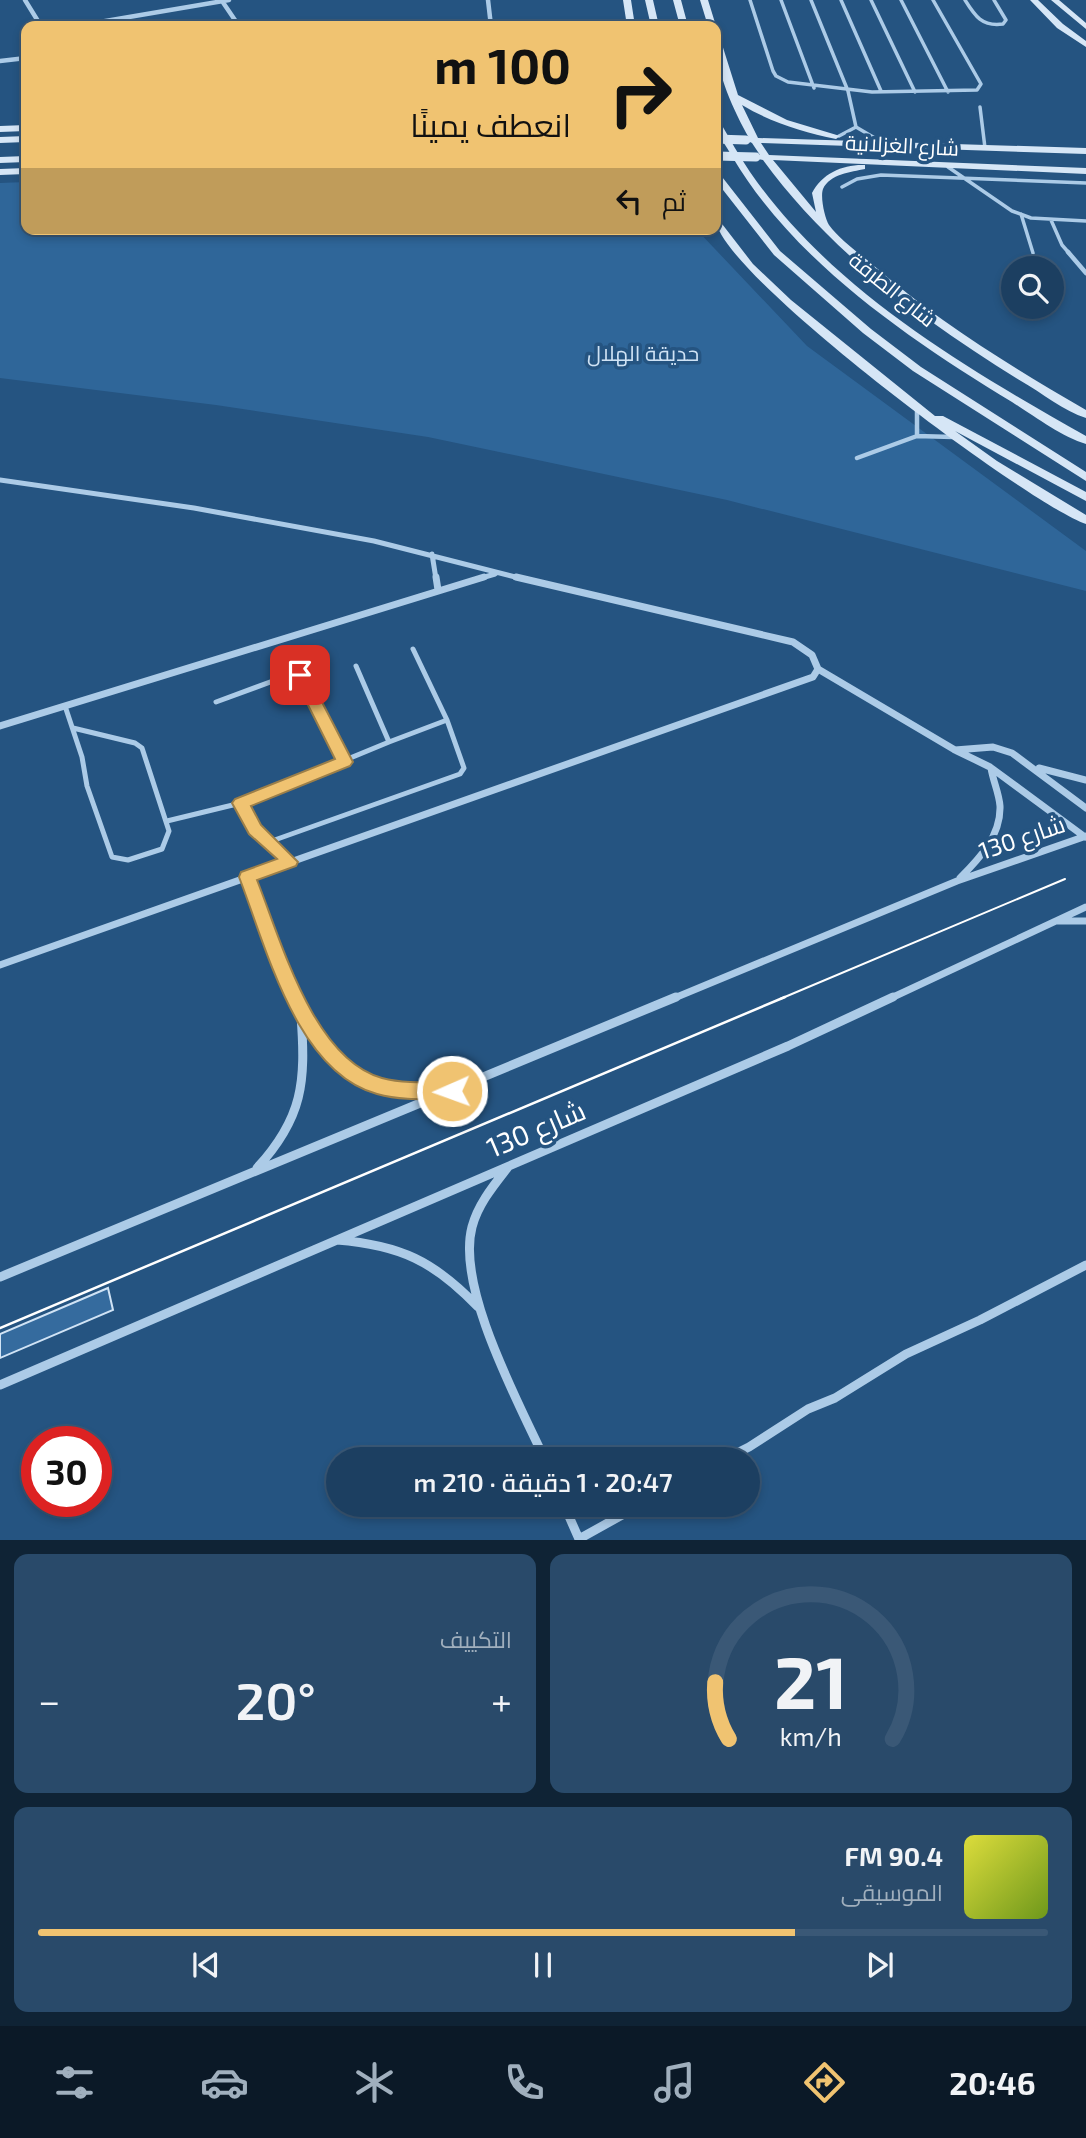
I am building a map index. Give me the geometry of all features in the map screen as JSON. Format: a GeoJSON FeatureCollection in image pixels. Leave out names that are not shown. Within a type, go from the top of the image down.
{"type":"FeatureCollection","features":[{"type":"Feature","properties":{"kind":"main road"},"geometry":{"type":"LineString","coordinates":[[626,0],[630,21]]}},
{"type":"Feature","properties":{"kind":"main road"},"geometry":{"type":"LineString","coordinates":[[649,0],[654,21]]}},
{"type":"Feature","properties":{"kind":"main road"},"geometry":{"type":"LineString","coordinates":[[677,0],[683,21]]}},
{"type":"Feature","properties":{"kind":"main road"},"geometry":{"type":"LineString","coordinates":[[704,0],[710,21]]}},
{"type":"Feature","properties":{"kind":"main road"},"geometry":{"type":"LineString","coordinates":[[1034,0],[1060,26],[1086,45]]}},
{"type":"Feature","properties":{"kind":"main road"},"geometry":{"type":"LineString","coordinates":[[1055,0],[1086,27]]}},
{"type":"Feature","properties":{"kind":"main road"},"geometry":{"type":"LineString","coordinates":[[721,54],[750,140],[825,226],[903,298],[978,349],[1086,415]]}},
{"type":"Feature","properties":{"kind":"main road"},"geometry":{"type":"LineString","coordinates":[[734,97],[773,119],[797,128],[886,144]]}},
{"type":"Feature","properties":{"kind":"main road"},"geometry":{"type":"LineString","coordinates":[[0,129],[21,128]]}},
{"type":"Feature","properties":{"kind":"main road","name":"شارع الطرفة"},"geometry":{"type":"LineString","coordinates":[[721,130],[745,169],[786,220],[862,293],[894,320],[965,370],[1086,441]]}},
{"type":"Feature","properties":{"kind":"main road"},"geometry":{"type":"LineString","coordinates":[[0,140],[21,139]]}},
{"type":"Feature","properties":{"kind":"main road","name":"شارع الغزلانية"},"geometry":{"type":"LineString","coordinates":[[721,139],[1086,151]]}},
{"type":"Feature","properties":{"kind":"main road","name":"شارع الغزلانية"},"geometry":{"type":"LineString","coordinates":[[721,156],[1086,171]]}},
{"type":"Feature","properties":{"kind":"main road"},"geometry":{"type":"LineString","coordinates":[[0,160],[21,159]]}},
{"type":"Feature","properties":{"kind":"main road"},"geometry":{"type":"LineString","coordinates":[[825,226],[817,193],[827,178],[852,169],[902,165]]}},
{"type":"Feature","properties":{"kind":"main road"},"geometry":{"type":"LineString","coordinates":[[0,172],[21,171]]}},
{"type":"Feature","properties":{"kind":"main road","name":"شارع الطرفة"},"geometry":{"type":"LineString","coordinates":[[721,181],[778,253],[867,331],[917,369],[1086,477]]}},
{"type":"Feature","properties":{"kind":"main road"},"geometry":{"type":"LineString","coordinates":[[721,228],[750,266],[787,302],[913,406],[953,437],[1086,520]]}},
{"type":"Feature","properties":{"kind":"main road"},"geometry":{"type":"LineString","coordinates":[[913,406],[1006,452],[1086,497]]}},
{"type":"Feature","properties":{"kind":"street"},"geometry":{"type":"LineString","coordinates":[[25,0],[38,21]]}},
{"type":"Feature","properties":{"kind":"street"},"geometry":{"type":"LineString","coordinates":[[105,21],[229,0]]}},
{"type":"Feature","properties":{"kind":"street"},"geometry":{"type":"LineString","coordinates":[[488,0],[490,21]]}},
{"type":"Feature","properties":{"kind":"street"},"geometry":{"type":"LineString","coordinates":[[222,1],[236,21]]}},
{"type":"Feature","properties":{"kind":"street"},"geometry":{"type":"LineString","coordinates":[[0,61],[21,59]]}},
{"type":"Feature","properties":{"kind":"street"},"geometry":{"type":"LineString","coordinates":[[0,480],[194,508],[432,554],[496,573],[793,642],[812,655],[818,668],[955,750],[990,767],[1086,836]]}},
{"type":"Feature","properties":{"kind":"street"},"geometry":{"type":"LineString","coordinates":[[432,554],[438,590]]}},
{"type":"Feature","properties":{"kind":"street"},"geometry":{"type":"LineString","coordinates":[[0,726],[496,573]]}},
{"type":"Feature","properties":{"kind":"street"},"geometry":{"type":"LineString","coordinates":[[0,965],[813,677],[818,668]]}},
{"type":"Feature","properties":{"kind":"street"},"geometry":{"type":"LineString","coordinates":[[955,750],[993,747],[1012,753],[1034,766],[1086,807]]}},
{"type":"Feature","properties":{"kind":"street"},"geometry":{"type":"LineString","coordinates":[[1034,766],[1086,780]]}},
{"type":"Feature","properties":{"kind":"street"},"geometry":{"type":"LineString","coordinates":[[957,881],[981,855],[999,823],[1000,807],[990,767]]}},
{"type":"Feature","properties":{"kind":"street","name":"شارع 130"},"geometry":{"type":"LineString","coordinates":[[0,1277],[957,881],[1086,836]]}},
{"type":"Feature","properties":{"kind":"street"},"geometry":{"type":"LineString","coordinates":[[247,877],[301,1015],[324,1046],[353,1073],[376,1085],[401,1091],[452,1091]]}},
{"type":"Feature","properties":{"kind":"street","name":"شارع 130"},"geometry":{"type":"LineString","coordinates":[[0,1385],[788,1046],[1086,907]]}},
{"type":"Feature","properties":{"kind":"street"},"geometry":{"type":"LineString","coordinates":[[1053,921],[1086,921]]}},
{"type":"Feature","properties":{"kind":"street"},"geometry":{"type":"LineString","coordinates":[[255,1171],[277,1149],[294,1123],[303,1088],[301,1015]]}},
{"type":"Feature","properties":{"kind":"street"},"geometry":{"type":"LineString","coordinates":[[508,1166],[485,1198],[470,1237],[470,1262],[481,1310],[539,1447]]}},
{"type":"Feature","properties":{"kind":"street"},"geometry":{"type":"LineString","coordinates":[[333,1240],[370,1241],[422,1258],[444,1273],[481,1310]]}},
{"type":"Feature","properties":{"kind":"street"},"geometry":{"type":"LineString","coordinates":[[749,1447],[808,1409],[835,1398],[906,1354],[980,1320],[1086,1265]]}},
{"type":"Feature","properties":{"kind":"street"},"geometry":{"type":"LineString","coordinates":[[569,1517],[579,1539],[618,1517]]}},
{"type":"Feature","properties":{"kind":"lane"},"geometry":{"type":"LineString","coordinates":[[750,0],[775,74],[786,82],[848,91],[972,92],[982,86],[933,0]]}},
{"type":"Feature","properties":{"kind":"lane"},"geometry":{"type":"LineString","coordinates":[[781,0],[814,88]]}},
{"type":"Feature","properties":{"kind":"lane"},"geometry":{"type":"LineString","coordinates":[[811,0],[848,91],[856,127],[886,144]]}},
{"type":"Feature","properties":{"kind":"lane"},"geometry":{"type":"LineString","coordinates":[[841,0],[881,92]]}},
{"type":"Feature","properties":{"kind":"lane"},"geometry":{"type":"LineString","coordinates":[[871,0],[915,92]]}},
{"type":"Feature","properties":{"kind":"lane"},"geometry":{"type":"LineString","coordinates":[[901,0],[948,92]]}},
{"type":"Feature","properties":{"kind":"lane"},"geometry":{"type":"LineString","coordinates":[[965,0],[977,21],[989,25],[1003,24],[1006,20],[994,0]]}},
{"type":"Feature","properties":{"kind":"lane"},"geometry":{"type":"LineString","coordinates":[[980,107],[985,148]]}},
{"type":"Feature","properties":{"kind":"lane"},"geometry":{"type":"LineString","coordinates":[[839,136],[856,127]]}},
{"type":"Feature","properties":{"kind":"lane"},"geometry":{"type":"LineString","coordinates":[[948,167],[1021,214],[1051,220],[1086,221]]}},
{"type":"Feature","properties":{"kind":"lane"},"geometry":{"type":"LineString","coordinates":[[842,187],[857,179],[881,175],[1086,183]]}},
{"type":"Feature","properties":{"kind":"lane"},"geometry":{"type":"LineString","coordinates":[[1021,214],[1033,254]]}},
{"type":"Feature","properties":{"kind":"lane"},"geometry":{"type":"LineString","coordinates":[[1051,220],[1062,245],[1086,273]]}},
{"type":"Feature","properties":{"kind":"lane"},"geometry":{"type":"LineString","coordinates":[[913,406],[917,436]]}},
{"type":"Feature","properties":{"kind":"lane"},"geometry":{"type":"LineString","coordinates":[[857,458],[917,436],[953,437]]}},
{"type":"Feature","properties":{"kind":"lane"},"geometry":{"type":"LineString","coordinates":[[269,842],[460,774],[464,768],[447,720],[413,649]]}},
{"type":"Feature","properties":{"kind":"lane"},"geometry":{"type":"LineString","coordinates":[[356,666],[389,742]]}},
{"type":"Feature","properties":{"kind":"lane"},"geometry":{"type":"LineString","coordinates":[[215,702],[292,674],[300,675],[345,762]]}},
{"type":"Feature","properties":{"kind":"lane"},"geometry":{"type":"LineString","coordinates":[[65,706],[87,786],[112,857],[128,860],[162,849],[169,831],[142,748],[135,743],[73,728]]}},
{"type":"Feature","properties":{"kind":"lane"},"geometry":{"type":"LineString","coordinates":[[167,821],[241,803],[447,720]]}},
{"type":"Feature","properties":{"kind":"lane"},"geometry":{"type":"LineString","coordinates":[[241,803],[255,829],[290,862]]}},
{"type":"Feature","properties":{"kind":"green space","name":"حديقة الهلال"},"geometry":{"type":"Polygon","coordinates":[[[21,182],[21,235],[702,235],[807,346],[1086,551],[1086,591],[727,500],[428,437],[216,405],[0,378],[0,183],[21,182]]]}},
{"type":"Feature","properties":{"kind":"building"},"geometry":{"type":"Polygon","coordinates":[[[108,1288],[113,1310],[0,1358],[0,1334],[108,1288]]]}},
{"type":"Feature","properties":{"kind":"tram line"},"geometry":{"type":"LineString","coordinates":[[780,999],[1065,879]]}},
{"type":"Feature","properties":{"kind":"tram line"},"geometry":{"type":"LineString","coordinates":[[0,1328],[785,997]]}},
{"type":"Feature","properties":{"kind":"route"},"geometry":{"type":"LineString","coordinates":[[300,675],[345,762],[241,803],[255,829],[290,862],[247,877],[301,1015],[324,1046],[353,1073],[376,1085],[401,1091],[452,1091]]}}]}
